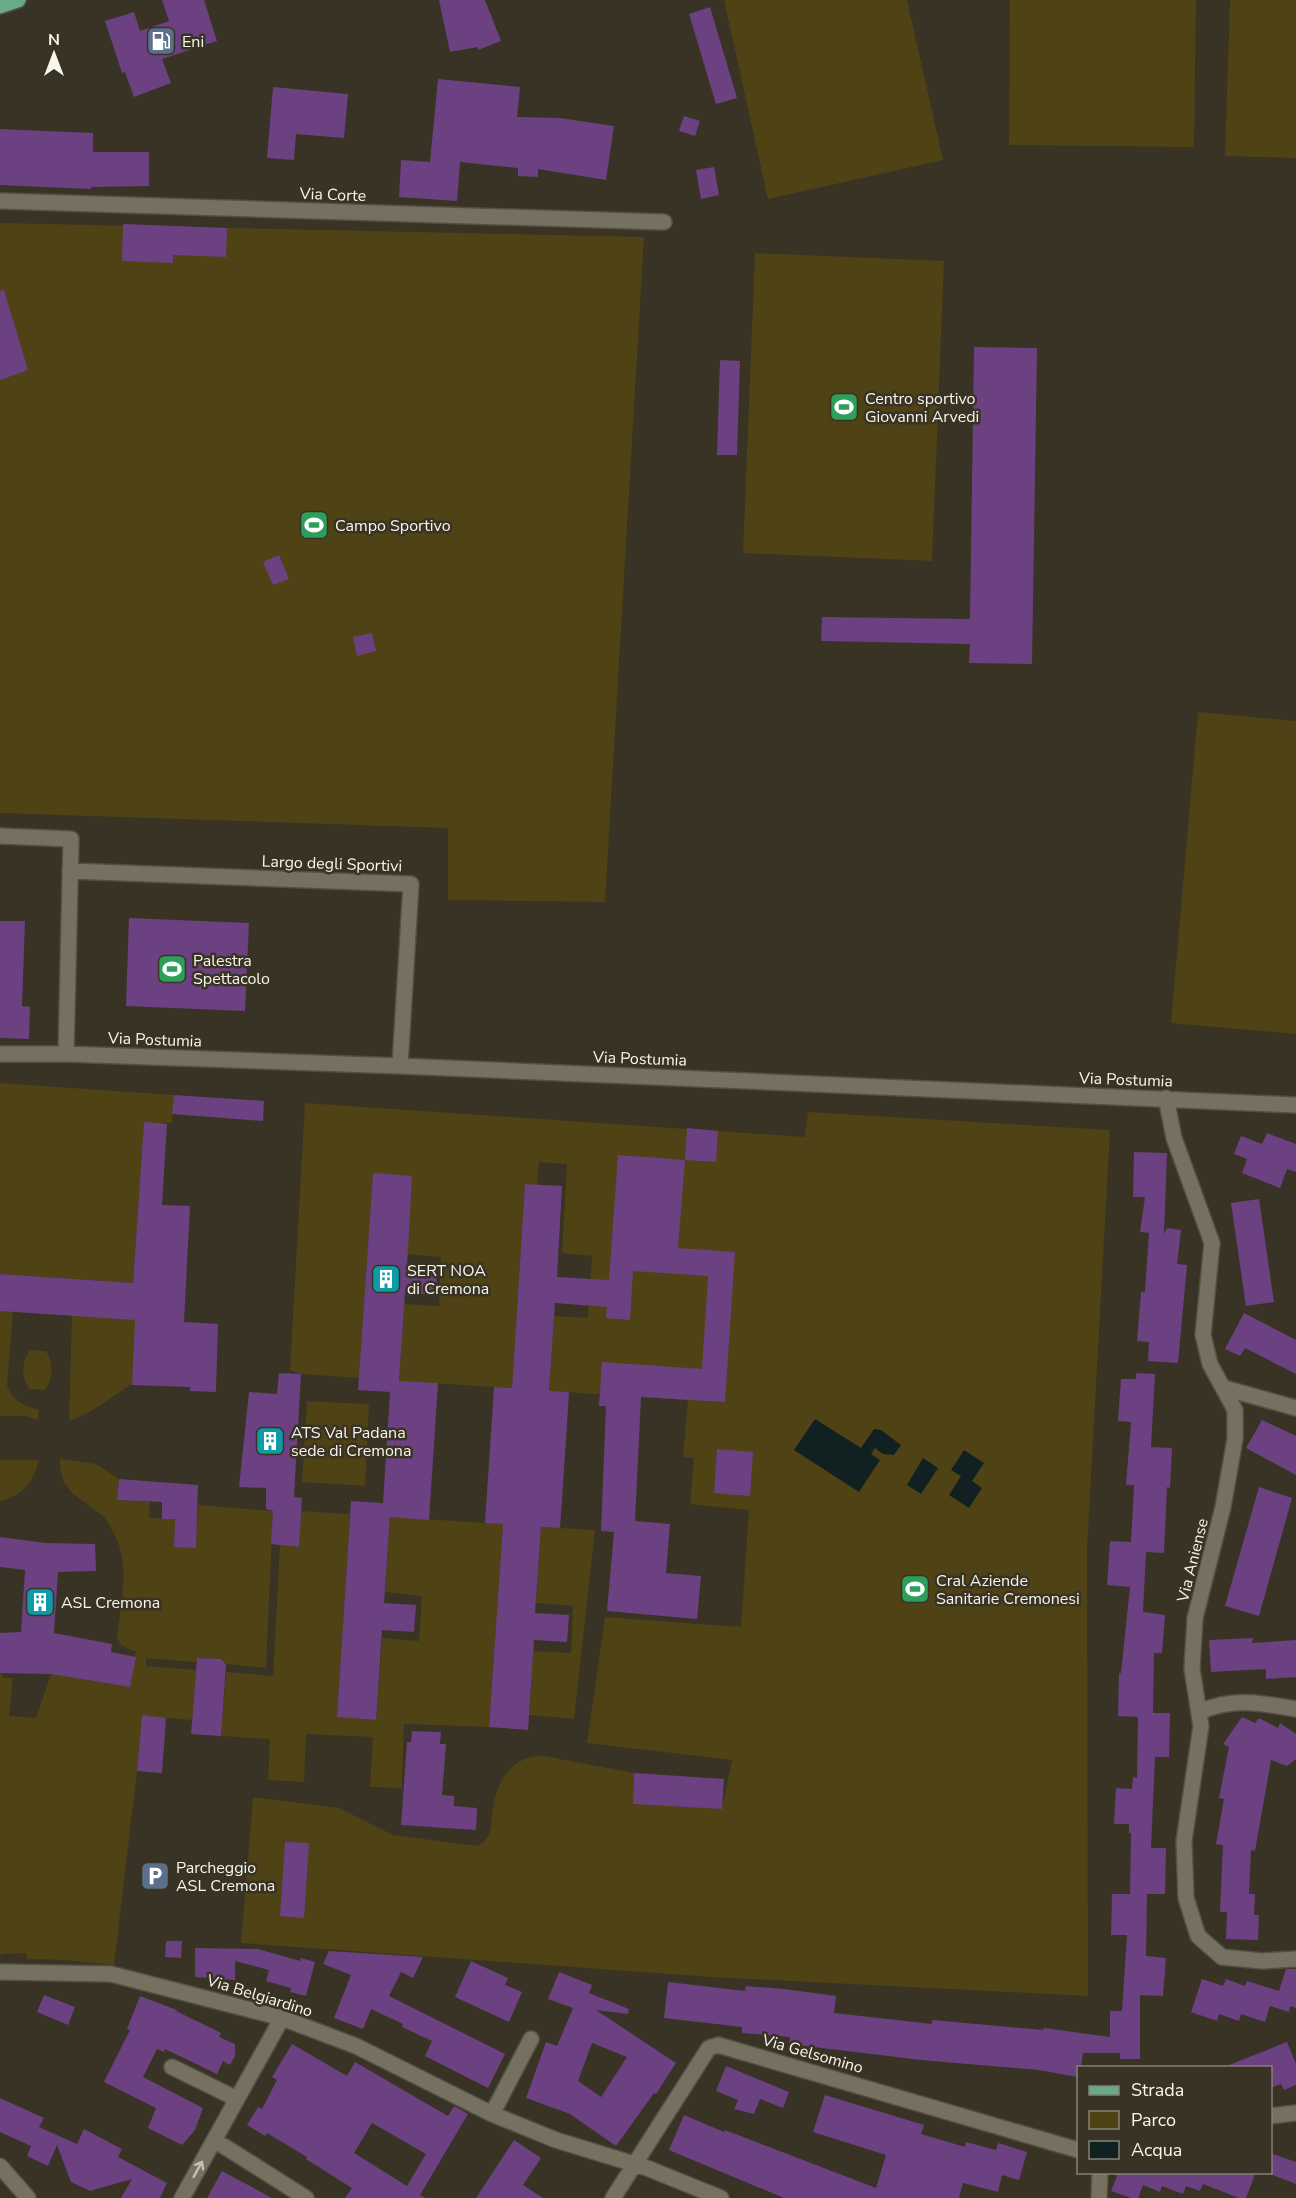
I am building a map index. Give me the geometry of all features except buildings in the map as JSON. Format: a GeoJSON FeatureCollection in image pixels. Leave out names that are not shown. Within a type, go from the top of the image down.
{"type":"FeatureCollection","features":[{"type":"Feature","properties":{"kind":"main road"},"geometry":{"type":"LineString","coordinates":[[0,6],[18,0]]}},
{"type":"Feature","properties":{"kind":"street","name":"Via Corte"},"geometry":{"type":"LineString","coordinates":[[0,201],[664,222]]}},
{"type":"Feature","properties":{"kind":"street"},"geometry":{"type":"LineString","coordinates":[[0,836],[71,839],[66,1054]]}},
{"type":"Feature","properties":{"kind":"street","name":"Largo degli Sportivi"},"geometry":{"type":"LineString","coordinates":[[70,871],[411,884],[400,1066]]}},
{"type":"Feature","properties":{"kind":"street","name":"Via Postumia"},"geometry":{"type":"LineString","coordinates":[[0,1054],[66,1054],[400,1066],[1296,1103]]}},
{"type":"Feature","properties":{"kind":"street","name":"Via Aniense"},"geometry":{"type":"LineString","coordinates":[[1166,1098],[1174,1138],[1212,1243],[1203,1335],[1210,1364],[1235,1410],[1235,1439],[1221,1518],[1196,1618],[1192,1669],[1201,1726],[1184,1841],[1185,1898],[1198,1936],[1222,1957],[1262,1961],[1296,1959]]}},
{"type":"Feature","properties":{"kind":"street"},"geometry":{"type":"LineString","coordinates":[[1224,1388],[1296,1408]]}},
{"type":"Feature","properties":{"kind":"street"},"geometry":{"type":"LineString","coordinates":[[1199,1712],[1218,1704],[1252,1702],[1296,1709]]}},
{"type":"Feature","properties":{"kind":"street","name":"Via Belgiardino"},"geometry":{"type":"LineString","coordinates":[[0,1972],[111,1974],[282,2018],[356,2046],[492,2114],[556,2140],[634,2164],[721,2198]]}},
{"type":"Feature","properties":{"kind":"street"},"geometry":{"type":"LineString","coordinates":[[182,2198],[282,2018]]}},
{"type":"Feature","properties":{"kind":"street"},"geometry":{"type":"LineString","coordinates":[[492,2114],[531,2039]]}},
{"type":"Feature","properties":{"kind":"street","name":"Via Gelsomino"},"geometry":{"type":"LineString","coordinates":[[613,2198],[709,2048],[718,2045],[1077,2150]]}},
{"type":"Feature","properties":{"kind":"street"},"geometry":{"type":"LineString","coordinates":[[172,2067],[237,2099]]}},
{"type":"Feature","properties":{"kind":"street"},"geometry":{"type":"LineString","coordinates":[[1272,2116],[1296,2113]]}},
{"type":"Feature","properties":{"kind":"street"},"geometry":{"type":"LineString","coordinates":[[214,2140],[306,2198]]}},
{"type":"Feature","properties":{"kind":"street"},"geometry":{"type":"LineString","coordinates":[[0,2166],[16,2190],[28,2198]]}},
{"type":"Feature","properties":{"kind":"street"},"geometry":{"type":"LineString","coordinates":[[1099,2198],[1100,2174]]}},
{"type":"Feature","properties":{"kind":"green space"},"geometry":{"type":"Polygon","coordinates":[[[724,0],[907,0],[943,160],[768,199],[724,0]]]}},
{"type":"Feature","properties":{"kind":"green space"},"geometry":{"type":"Polygon","coordinates":[[[1010,0],[1196,0],[1194,147],[1009,145],[1010,0]]]}},
{"type":"Feature","properties":{"kind":"green space"},"geometry":{"type":"Polygon","coordinates":[[[1230,0],[1296,0],[1296,158],[1225,156],[1230,0]]]}},
{"type":"Feature","properties":{"kind":"green space","name":"Campo Sportivo"},"geometry":{"type":"Polygon","coordinates":[[[0,223],[644,237],[605,902],[448,900],[448,828],[0,813],[0,223]]]}},
{"type":"Feature","properties":{"kind":"green space","name":"Centro sportivo Giovanni Arvedi"},"geometry":{"type":"Polygon","coordinates":[[[755,253],[944,261],[932,561],[743,553],[755,253]]]}},
{"type":"Feature","properties":{"kind":"green space"},"geometry":{"type":"Polygon","coordinates":[[[1198,712],[1296,721],[1296,1034],[1171,1023],[1198,712]]]}},
{"type":"Feature","properties":{"kind":"green space"},"geometry":{"type":"Polygon","coordinates":[[[0,1083],[174,1095],[172,1123],[144,1123],[133,1283],[0,1274],[0,1083]]]}},
{"type":"Feature","properties":{"kind":"green space","name":"Cral Aziende Sanitarie Cremonesi"},"geometry":{"type":"Polygon","coordinates":[[[305,1103],[805,1137],[808,1112],[1110,1130],[1087,1550],[1088,1996],[711,1977],[241,1943],[253,1797],[339,1808],[393,1835],[478,1846],[489,1833],[498,1788],[508,1771],[515,1764],[524,1760],[544,1756],[634,1773],[633,1804],[722,1808],[732,1760],[587,1743],[605,1617],[741,1627],[749,1510],[690,1504],[694,1458],[683,1457],[688,1400],[549,1391],[554,1316],[588,1318],[592,1256],[562,1253],[567,1164],[539,1162],[537,1185],[525,1184],[512,1388],[399,1381],[404,1304],[439,1306],[441,1257],[407,1254],[373,1173],[359,1378],[301,1374],[290,1370],[305,1103]]]}},
{"type":"Feature","properties":{"kind":"green space"},"geometry":{"type":"Polygon","coordinates":[[[0,1311],[13,1311],[7,1385],[19,1402],[39,1410],[38,1420],[25,1416],[0,1416],[0,1311]]]}},
{"type":"Feature","properties":{"kind":"green space"},"geometry":{"type":"Polygon","coordinates":[[[72,1315],[154,1321],[132,1384],[94,1409],[69,1421],[72,1315]]]}},
{"type":"Feature","properties":{"kind":"green space"},"geometry":{"type":"Polygon","coordinates":[[[30,1350],[46,1351],[49,1356],[50,1381],[45,1390],[29,1389],[26,1384],[23,1374],[24,1364],[30,1350]]]}},
{"type":"Feature","properties":{"kind":"green space"},"geometry":{"type":"Polygon","coordinates":[[[307,1401],[369,1404],[365,1486],[302,1482],[307,1401]]]}},
{"type":"Feature","properties":{"kind":"green space"},"geometry":{"type":"Polygon","coordinates":[[[60,1459],[96,1464],[119,1479],[118,1500],[150,1502],[149,1518],[175,1519],[174,1547],[196,1547],[198,1505],[273,1511],[266,1668],[227,1664],[221,1659],[201,1658],[194,1662],[146,1658],[146,1666],[196,1670],[192,1720],[142,1716],[114,1965],[27,1959],[26,1953],[0,1956],[0,1673],[3,1678],[13,1678],[9,1716],[36,1718],[51,1674],[129,1687],[136,1652],[121,1645],[117,1638],[124,1576],[117,1540],[110,1525],[102,1516],[67,1486],[63,1479],[60,1459]]]}},
{"type":"Feature","properties":{"kind":"green space"},"geometry":{"type":"Polygon","coordinates":[[[0,1460],[39,1460],[26,1487],[0,1502],[0,1460]]]}},
{"type":"Feature","properties":{"kind":"green space"},"geometry":{"type":"Polygon","coordinates":[[[301,1511],[350,1514],[337,1717],[376,1720],[382,1638],[419,1641],[422,1596],[385,1592],[390,1517],[503,1524],[489,1727],[404,1724],[402,1788],[370,1787],[373,1737],[306,1734],[304,1782],[268,1780],[270,1739],[221,1736],[226,1672],[273,1676],[280,1545],[299,1547],[301,1511]]]}},
{"type":"Feature","properties":{"kind":"green space"},"geometry":{"type":"Polygon","coordinates":[[[541,1527],[595,1530],[574,1719],[529,1715],[533,1651],[571,1653],[573,1606],[536,1603],[541,1527]]]}},
{"type":"Feature","properties":{"kind":"water"},"geometry":{"type":"Polygon","coordinates":[[[815,1419],[861,1448],[874,1429],[881,1430],[901,1445],[894,1455],[883,1454],[875,1448],[871,1454],[880,1460],[859,1492],[794,1450],[815,1419]]]}},
{"type":"Feature","properties":{"kind":"water"},"geometry":{"type":"Polygon","coordinates":[[[964,1450],[984,1463],[972,1481],[982,1488],[969,1508],[949,1495],[961,1476],[951,1470],[964,1450]]]}},
{"type":"Feature","properties":{"kind":"water"},"geometry":{"type":"Polygon","coordinates":[[[923,1458],[938,1468],[921,1494],[907,1485],[923,1458]]]}},
{"type":"Feature","properties":{"kind":"place","name":"Eni"},"geometry":{"type":"Point","coordinates":[161,41]}},
{"type":"Feature","properties":{"kind":"place","name":"Centro sportivo Giovanni Arvedi"},"geometry":{"type":"Point","coordinates":[844,407]}},
{"type":"Feature","properties":{"kind":"place","name":"Campo Sportivo"},"geometry":{"type":"Point","coordinates":[314,525]}},
{"type":"Feature","properties":{"kind":"place","name":"Palestra Spettacolo"},"geometry":{"type":"Point","coordinates":[172,969]}},
{"type":"Feature","properties":{"kind":"place","name":"SERT NOA di Cremona"},"geometry":{"type":"Point","coordinates":[386,1279]}},
{"type":"Feature","properties":{"kind":"place","name":"ATS Val Padana sede di Cremona"},"geometry":{"type":"Point","coordinates":[270,1441]}},
{"type":"Feature","properties":{"kind":"place","name":"Cral Aziende Sanitarie Cremonesi"},"geometry":{"type":"Point","coordinates":[915,1589]}},
{"type":"Feature","properties":{"kind":"place","name":"ASL Cremona"},"geometry":{"type":"Point","coordinates":[40,1602]}},
{"type":"Feature","properties":{"kind":"place","name":"Parcheggio ASL Cremona"},"geometry":{"type":"Point","coordinates":[155,1876]}}]}
